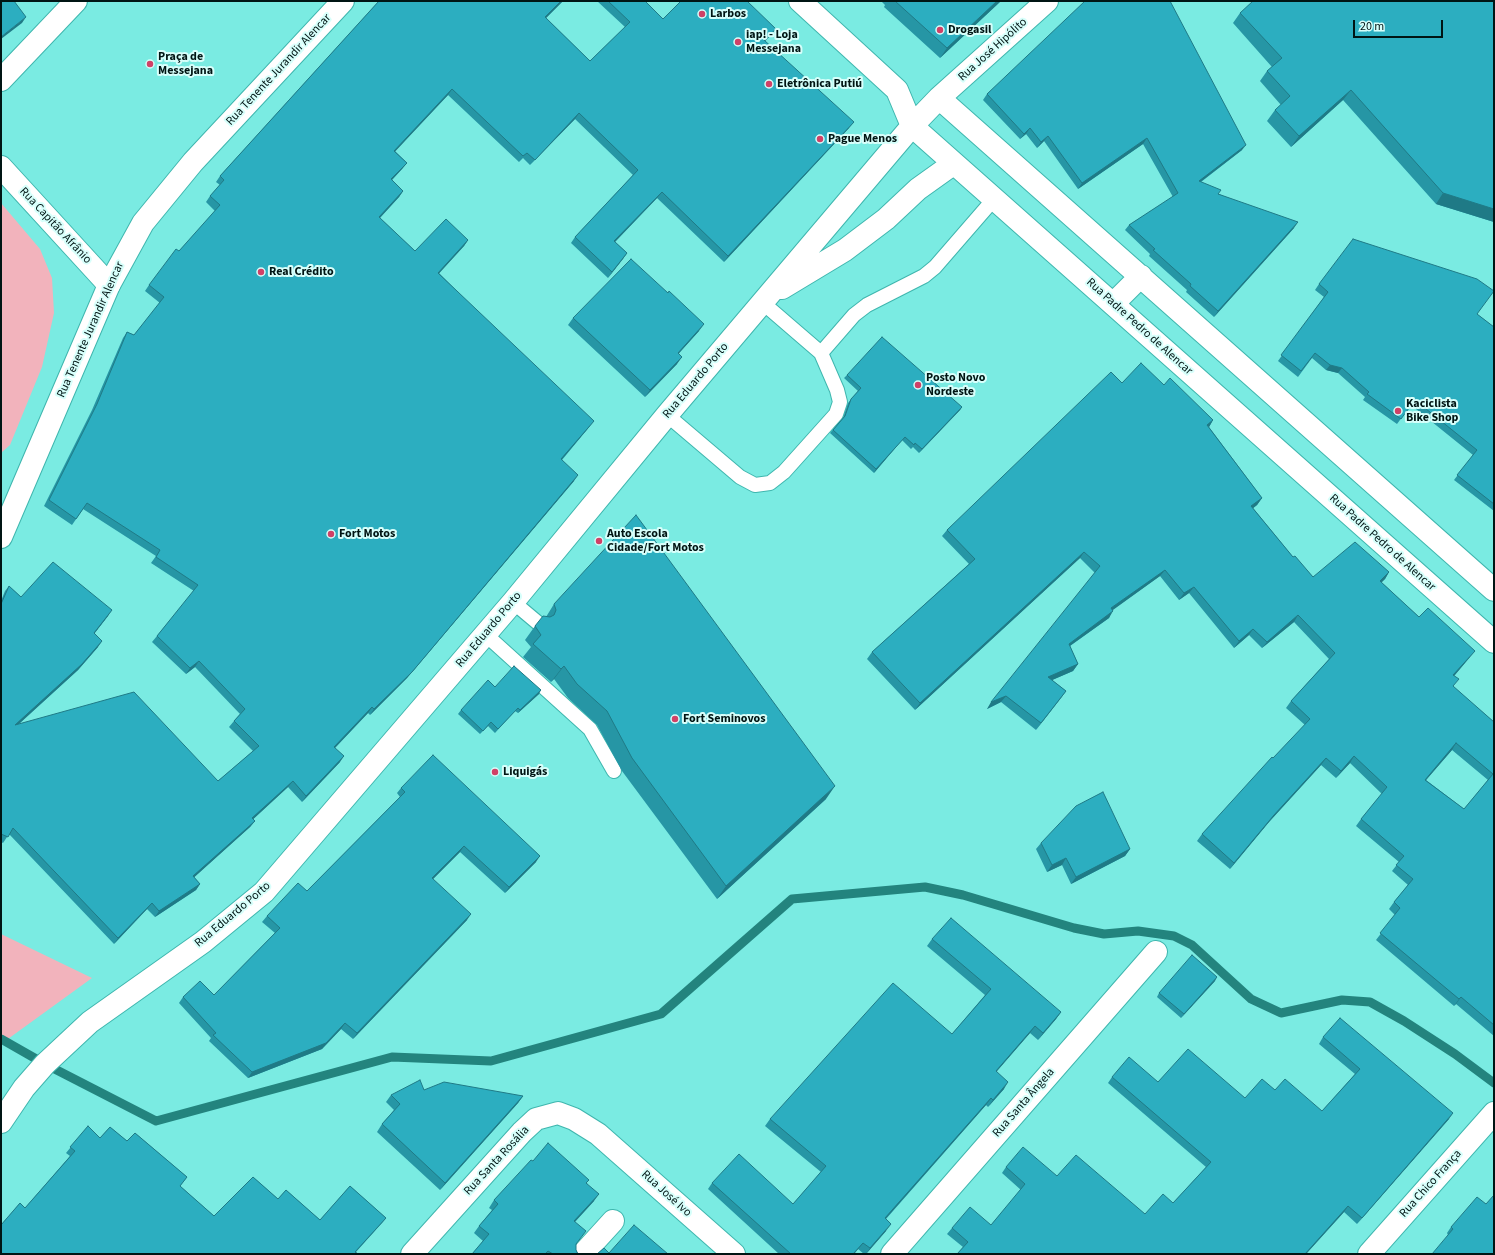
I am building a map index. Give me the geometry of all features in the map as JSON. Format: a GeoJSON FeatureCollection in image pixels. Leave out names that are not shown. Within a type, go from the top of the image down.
{"type":"FeatureCollection","features":[{"type":"Feature","properties":{"kind":"main road"},"geometry":{"type":"LineString","coordinates":[[1,80],[76,1]]}},
{"type":"Feature","properties":{"kind":"main road","name":"Rua Tenente Jurandir Alencar"},"geometry":{"type":"LineString","coordinates":[[1,537],[109,285],[143,223],[188,168],[343,1]]}},
{"type":"Feature","properties":{"kind":"main road","name":"Rua Padre Pedro de Alencar"},"geometry":{"type":"LineString","coordinates":[[800,1],[897,90],[912,126],[953,164],[1494,642]]}},
{"type":"Feature","properties":{"kind":"main road","name":"Rua José Hipólito"},"geometry":{"type":"LineString","coordinates":[[939,98],[1048,1]]}},
{"type":"Feature","properties":{"kind":"main road"},"geometry":{"type":"LineString","coordinates":[[939,98],[1494,590]]}},
{"type":"Feature","properties":{"kind":"main road","name":"Rua Eduardo Porto"},"geometry":{"type":"LineString","coordinates":[[2,1118],[45,1064],[90,1022],[203,942],[264,892],[486,634],[668,415],[912,126],[939,98]]}},
{"type":"Feature","properties":{"kind":"main road"},"geometry":{"type":"LineString","coordinates":[[765,300],[845,250],[886,219],[918,189],[953,164]]}},
{"type":"Feature","properties":{"kind":"main road","name":"Rua Capitão Afrânio"},"geometry":{"type":"LineString","coordinates":[[1,167],[109,285]]}},
{"type":"Feature","properties":{"kind":"main road"},"geometry":{"type":"LineString","coordinates":[[1113,304],[1141,276]]}},
{"type":"Feature","properties":{"kind":"main road","name":"Rua Santa Ângela"},"geometry":{"type":"LineString","coordinates":[[892,1254],[1156,952]]}},
{"type":"Feature","properties":{"kind":"main road","name":"Rua Santa Rosália"},"geometry":{"type":"LineString","coordinates":[[412,1254],[522,1132],[536,1119],[558,1113],[574,1118],[598,1134]]}},
{"type":"Feature","properties":{"kind":"main road","name":"Rua Chico França"},"geometry":{"type":"LineString","coordinates":[[1369,1254],[1488,1120]]}},
{"type":"Feature","properties":{"kind":"main road","name":"Rua José Ivo"},"geometry":{"type":"LineString","coordinates":[[598,1134],[734,1254]]}},
{"type":"Feature","properties":{"kind":"main road"},"geometry":{"type":"LineString","coordinates":[[583,1254],[613,1221]]}},
{"type":"Feature","properties":{"kind":"lane"},"geometry":{"type":"LineString","coordinates":[[821,353],[854,315],[867,305],[924,276],[935,267],[994,199]]}},
{"type":"Feature","properties":{"kind":"lane"},"geometry":{"type":"LineString","coordinates":[[668,415],[740,478],[755,485],[770,483],[784,472],[836,414],[840,402],[837,390],[821,353],[765,300]]}},
{"type":"Feature","properties":{"kind":"lane"},"geometry":{"type":"LineString","coordinates":[[513,602],[538,623]]}},
{"type":"Feature","properties":{"kind":"lane"},"geometry":{"type":"LineString","coordinates":[[486,634],[590,729],[614,771]]}},
{"type":"Feature","properties":{"kind":"shaded area"},"geometry":{"type":"Polygon","coordinates":[[[1,203],[40,249],[52,278],[54,313],[42,367],[10,445],[1,453],[1,203]]]}},
{"type":"Feature","properties":{"kind":"shaded area"},"geometry":{"type":"Polygon","coordinates":[[[1,934],[92,978],[1,1044],[1,934]]]}},
{"type":"Feature","properties":{"kind":"building"},"geometry":{"type":"Polygon","coordinates":[[[1,1],[14,1],[26,17],[1,37],[1,1]]]}},
{"type":"Feature","properties":{"kind":"building"},"geometry":{"type":"Polygon","coordinates":[[[379,1],[561,1],[545,17],[590,61],[630,22],[608,1],[645,1],[663,19],[681,1],[747,1],[776,29],[764,40],[854,122],[728,256],[662,192],[614,241],[627,253],[612,272],[575,237],[638,170],[579,113],[535,160],[527,153],[523,156],[452,89],[394,151],[407,163],[391,179],[403,191],[379,217],[415,251],[446,219],[468,240],[438,273],[594,421],[561,459],[578,475],[412,672],[374,709],[372,707],[334,747],[344,756],[306,796],[293,781],[252,818],[255,821],[193,876],[200,884],[159,911],[152,903],[118,938],[13,828],[8,837],[1,834],[1,604],[9,586],[21,597],[53,562],[112,610],[94,633],[102,641],[82,664],[15,725],[134,692],[218,781],[259,746],[234,721],[245,709],[199,661],[190,668],[157,636],[198,585],[156,557],[160,550],[87,503],[76,519],[49,500],[97,404],[127,332],[134,335],[164,297],[149,285],[176,249],[179,251],[220,205],[210,196],[224,180],[220,176],[379,1]]]}},
{"type":"Feature","properties":{"kind":"building","name":"Drogasil"},"geometry":{"type":"Polygon","coordinates":[[[895,1],[997,1],[947,48],[895,1]]]}},
{"type":"Feature","properties":{"kind":"building"},"geometry":{"type":"Polygon","coordinates":[[[1085,1],[1170,1],[1246,145],[1199,181],[1221,190],[1218,194],[1298,222],[1218,311],[1190,286],[1191,284],[1153,250],[1155,249],[1129,225],[1178,193],[1147,138],[1082,183],[1048,136],[1041,142],[1030,128],[1024,134],[987,94],[1085,1]]]}},
{"type":"Feature","properties":{"kind":"building"},"geometry":{"type":"Polygon","coordinates":[[[1253,1],[1494,1],[1494,209],[1443,193],[1351,90],[1299,136],[1275,110],[1290,96],[1267,71],[1282,58],[1240,13],[1253,1]]]}},
{"type":"Feature","properties":{"kind":"building"},"geometry":{"type":"Polygon","coordinates":[[[1353,239],[1477,279],[1494,291],[1477,314],[1494,327],[1494,504],[1457,475],[1477,450],[1415,400],[1401,419],[1367,394],[1369,392],[1342,368],[1330,365],[1315,353],[1301,371],[1281,355],[1328,292],[1319,284],[1353,239]]]}},
{"type":"Feature","properties":{"kind":"building"},"geometry":{"type":"Polygon","coordinates":[[[631,259],[668,293],[669,291],[704,324],[678,353],[682,357],[650,390],[573,318],[631,259]]]}},
{"type":"Feature","properties":{"kind":"building"},"geometry":{"type":"Polygon","coordinates":[[[882,337],[962,407],[922,449],[915,443],[914,445],[905,437],[876,469],[833,430],[845,416],[851,399],[861,388],[847,375],[882,337]]]}},
{"type":"Feature","properties":{"kind":"building"},"geometry":{"type":"Polygon","coordinates":[[[1141,363],[1164,385],[1170,378],[1213,420],[1207,425],[1262,498],[1251,506],[1293,557],[1295,556],[1313,577],[1355,542],[1389,572],[1380,581],[1419,617],[1428,608],[1475,651],[1453,675],[1459,679],[1453,686],[1494,722],[1494,1025],[1461,997],[1459,999],[1380,933],[1400,908],[1394,902],[1413,879],[1396,865],[1404,856],[1361,819],[1387,787],[1354,756],[1341,771],[1326,758],[1274,815],[1234,863],[1202,834],[1272,757],[1273,758],[1310,719],[1291,701],[1335,653],[1298,615],[1267,642],[1253,629],[1239,641],[1194,587],[1184,593],[1165,570],[1111,608],[1113,611],[1069,644],[1078,664],[1048,677],[1066,691],[1041,723],[1006,696],[991,702],[1100,566],[1084,552],[920,703],[872,652],[975,559],[947,530],[1111,372],[1122,383],[1141,363]],[[1456,743],[1425,780],[1464,809],[1493,774],[1456,743]]]}},
{"type":"Feature","properties":{"kind":"building","name":"Fort Seminovos"},"geometry":{"type":"Polygon","coordinates":[[[636,515],[835,786],[726,886],[632,758],[607,711],[577,684],[564,666],[561,669],[533,644],[541,635],[535,626],[543,616],[550,617],[554,615],[556,610],[554,604],[636,515]]]}},
{"type":"Feature","properties":{"kind":"building"},"geometry":{"type":"Polygon","coordinates":[[[514,666],[541,690],[520,710],[518,708],[498,729],[491,722],[483,731],[461,710],[488,680],[495,687],[514,666]]]}},
{"type":"Feature","properties":{"kind":"building"},"geometry":{"type":"Polygon","coordinates":[[[433,755],[540,856],[509,887],[464,846],[432,878],[471,914],[357,1033],[345,1023],[326,1043],[252,1072],[213,1035],[216,1033],[183,997],[200,981],[214,995],[280,928],[267,916],[298,883],[307,891],[405,792],[401,788],[433,755]]]}},
{"type":"Feature","properties":{"kind":"building"},"geometry":{"type":"Polygon","coordinates":[[[1103,792],[1130,849],[1076,877],[1066,858],[1052,865],[1041,843],[1076,806],[1103,792]]]}},
{"type":"Feature","properties":{"kind":"building"},"geometry":{"type":"Polygon","coordinates":[[[951,918],[1061,1012],[1043,1033],[1035,1026],[996,1071],[1008,1082],[993,1100],[991,1098],[885,1218],[891,1224],[870,1248],[863,1243],[853,1254],[791,1254],[712,1183],[739,1154],[793,1204],[826,1166],[770,1119],[893,983],[952,1034],[991,989],[932,939],[951,918]]]}},
{"type":"Feature","properties":{"kind":"building"},"geometry":{"type":"Polygon","coordinates":[[[1192,955],[1217,977],[1184,1014],[1159,993],[1192,955]]]}},
{"type":"Feature","properties":{"kind":"building"},"geometry":{"type":"Polygon","coordinates":[[[1340,1018],[1453,1113],[1362,1218],[1348,1206],[1305,1254],[957,1254],[968,1242],[952,1228],[970,1207],[991,1225],[1025,1184],[1006,1167],[1023,1147],[1057,1176],[1076,1155],[1145,1214],[1163,1194],[1173,1203],[1211,1162],[1112,1077],[1129,1057],[1158,1082],[1188,1049],[1245,1098],[1262,1079],[1275,1090],[1285,1079],[1322,1111],[1360,1069],[1323,1037],[1340,1018]]]}},
{"type":"Feature","properties":{"kind":"building"},"geometry":{"type":"Polygon","coordinates":[[[420,1080],[424,1090],[444,1082],[523,1096],[445,1183],[382,1124],[400,1104],[391,1095],[420,1080]]]}},
{"type":"Feature","properties":{"kind":"building"},"geometry":{"type":"Polygon","coordinates":[[[88,1126],[100,1138],[110,1127],[127,1141],[135,1133],[187,1177],[180,1186],[214,1216],[253,1177],[278,1199],[286,1190],[320,1220],[350,1186],[386,1218],[355,1252],[358,1254],[1,1254],[1,1225],[20,1203],[25,1208],[75,1151],[70,1147],[88,1126]]]}},
{"type":"Feature","properties":{"kind":"building"},"geometry":{"type":"Polygon","coordinates":[[[548,1143],[589,1180],[586,1183],[599,1194],[574,1221],[586,1231],[576,1244],[578,1254],[553,1254],[548,1251],[545,1254],[472,1254],[489,1234],[479,1226],[498,1204],[494,1200],[531,1160],[533,1161],[548,1143]]]}},
{"type":"Feature","properties":{"kind":"building"},"geometry":{"type":"Polygon","coordinates":[[[1494,1195],[1494,1254],[1432,1254],[1453,1229],[1451,1227],[1477,1197],[1486,1204],[1494,1195]]]}},
{"type":"Feature","properties":{"kind":"building"},"geometry":{"type":"Polygon","coordinates":[[[634,1225],[668,1254],[597,1254],[604,1248],[609,1253],[634,1225]]]}},
{"type":"Feature","properties":{"kind":"waterway"},"geometry":{"type":"LineString","coordinates":[[1,1039],[45,1064],[156,1121],[392,1057],[491,1061],[661,1014],[792,899],[925,887],[963,895],[1074,928],[1104,934],[1138,931],[1174,936],[1192,945],[1251,999],[1281,1013],[1342,1000],[1370,1002],[1404,1021],[1455,1054],[1494,1083]]}},
{"type":"Feature","properties":{"kind":"place","name":"Larbos"},"geometry":{"type":"Point","coordinates":[702,14]}},
{"type":"Feature","properties":{"kind":"place","name":"Drogasil"},"geometry":{"type":"Point","coordinates":[940,30]}},
{"type":"Feature","properties":{"kind":"place","name":"iap! - Loja Messejana"},"geometry":{"type":"Point","coordinates":[738,42]}},
{"type":"Feature","properties":{"kind":"place","name":"Praça de Messejana"},"geometry":{"type":"Point","coordinates":[150,64]}},
{"type":"Feature","properties":{"kind":"place","name":"Eletrônica Putiú"},"geometry":{"type":"Point","coordinates":[769,84]}},
{"type":"Feature","properties":{"kind":"place","name":"Pague Menos"},"geometry":{"type":"Point","coordinates":[820,139]}},
{"type":"Feature","properties":{"kind":"place","name":"Real Crédito"},"geometry":{"type":"Point","coordinates":[261,272]}},
{"type":"Feature","properties":{"kind":"place","name":"Posto Novo Nordeste"},"geometry":{"type":"Point","coordinates":[918,385]}},
{"type":"Feature","properties":{"kind":"place","name":"Kaciclista Bike Shop"},"geometry":{"type":"Point","coordinates":[1398,411]}},
{"type":"Feature","properties":{"kind":"place","name":"Fort Motos"},"geometry":{"type":"Point","coordinates":[331,534]}},
{"type":"Feature","properties":{"kind":"place","name":"Auto Escola Cidade/Fort Motos"},"geometry":{"type":"Point","coordinates":[599,541]}},
{"type":"Feature","properties":{"kind":"place","name":"Fort Seminovos"},"geometry":{"type":"Point","coordinates":[675,719]}},
{"type":"Feature","properties":{"kind":"place","name":"Liquigás"},"geometry":{"type":"Point","coordinates":[495,772]}}]}
